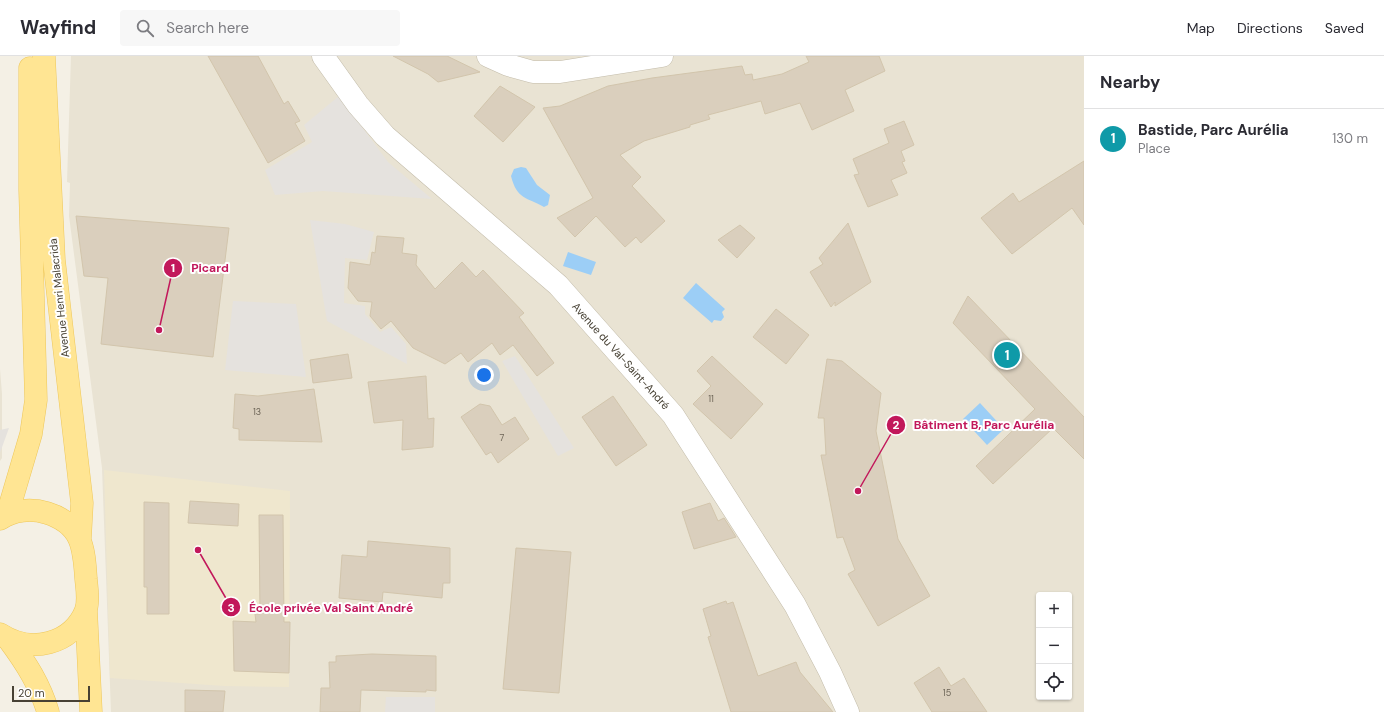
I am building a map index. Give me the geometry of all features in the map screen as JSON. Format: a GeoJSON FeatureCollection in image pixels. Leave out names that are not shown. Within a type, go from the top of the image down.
{"type":"FeatureCollection","features":[{"type":"Feature","properties":{"kind":"main road","name":"Avenue Henri Malacrida"},"geometry":{"type":"LineString","coordinates":[[4,517],[31,434],[36,400],[30,190],[30,56]]}},
{"type":"Feature","properties":{"kind":"main road","name":"Avenue Henri Malacrida"},"geometry":{"type":"LineString","coordinates":[[44,56],[54,260],[82,503],[80,539]]}},
{"type":"Feature","properties":{"kind":"main road"},"geometry":{"type":"LineString","coordinates":[[4,517],[26,510],[42,511],[57,516],[69,524],[80,539],[85,557],[88,598],[86,609],[91,712]]}},
{"type":"Feature","properties":{"kind":"main road"},"geometry":{"type":"LineString","coordinates":[[5,637],[29,646],[48,644],[63,638],[77,624],[86,609]]}},
{"type":"Feature","properties":{"kind":"main road"},"geometry":{"type":"LineString","coordinates":[[5,637],[30,670],[40,688],[48,712]]}},
{"type":"Feature","properties":{"kind":"street","name":"Avenue du Val-Saint-André"},"geometry":{"type":"LineString","coordinates":[[323,56],[358,105],[385,136],[558,285],[673,415],[795,605],[830,672],[848,712]]}},
{"type":"Feature","properties":{"kind":"street"},"geometry":{"type":"LineString","coordinates":[[488,56],[508,65],[532,72],[560,72],[662,56]]}},
{"type":"Feature","properties":{"kind":"shaded area"},"geometry":{"type":"Polygon","coordinates":[[[71,56],[1084,56],[1084,712],[111,712],[102,468],[69,216],[70,183],[67,182],[71,56]]]}},
{"type":"Feature","properties":{"kind":"shaded area"},"geometry":{"type":"Polygon","coordinates":[[[339,96],[388,162],[432,199],[323,191],[275,195],[265,170],[312,142],[304,125],[339,96]]]}},
{"type":"Feature","properties":{"kind":"shaded area"},"geometry":{"type":"Polygon","coordinates":[[[310,220],[345,224],[374,232],[367,260],[345,258],[344,303],[365,306],[365,314],[380,332],[391,327],[406,344],[407,364],[327,321],[310,220]]]}},
{"type":"Feature","properties":{"kind":"shaded area"},"geometry":{"type":"Polygon","coordinates":[[[233,301],[296,304],[306,377],[225,370],[233,301]]]}},
{"type":"Feature","properties":{"kind":"shaded area"},"geometry":{"type":"Polygon","coordinates":[[[515,356],[574,448],[558,456],[502,361],[515,356]]]}},
{"type":"Feature","properties":{"kind":"shaded area"},"geometry":{"type":"Polygon","coordinates":[[[0,369],[2,394],[2,458],[0,461],[0,369]]]}},
{"type":"Feature","properties":{"kind":"shaded area"},"geometry":{"type":"Polygon","coordinates":[[[9,428],[1,450],[0,452],[0,430],[9,428]]]}},
{"type":"Feature","properties":{"kind":"shaded area"},"geometry":{"type":"Polygon","coordinates":[[[104,470],[290,491],[289,687],[224,686],[110,678],[104,470]]]}},
{"type":"Feature","properties":{"kind":"shaded area"},"geometry":{"type":"Polygon","coordinates":[[[386,697],[435,697],[435,712],[385,712],[386,697]]]}},
{"type":"Feature","properties":{"kind":"water"},"geometry":{"type":"Polygon","coordinates":[[[521,167],[526,168],[537,185],[550,195],[548,205],[544,207],[523,197],[516,190],[511,176],[514,169],[521,167]]]}},
{"type":"Feature","properties":{"kind":"water"},"geometry":{"type":"Polygon","coordinates":[[[568,252],[596,262],[591,275],[563,266],[568,252]]]}},
{"type":"Feature","properties":{"kind":"water"},"geometry":{"type":"Polygon","coordinates":[[[696,283],[725,309],[722,312],[724,317],[721,321],[714,320],[712,323],[683,298],[696,283]]]}},
{"type":"Feature","properties":{"kind":"water"},"geometry":{"type":"Polygon","coordinates":[[[980,403],[1004,429],[987,445],[963,419],[980,403]]]}},
{"type":"Feature","properties":{"kind":"building"},"geometry":{"type":"Polygon","coordinates":[[[208,56],[258,56],[284,104],[288,101],[300,121],[295,123],[305,141],[268,163],[208,56]]]}},
{"type":"Feature","properties":{"kind":"building"},"geometry":{"type":"Polygon","coordinates":[[[393,56],[447,56],[480,72],[438,82],[428,74],[393,56]]]}},
{"type":"Feature","properties":{"kind":"building"},"geometry":{"type":"Polygon","coordinates":[[[806,56],[879,56],[885,71],[845,90],[854,111],[812,130],[800,103],[765,114],[761,101],[708,115],[710,119],[690,125],[690,127],[644,141],[620,155],[641,177],[632,186],[665,221],[641,243],[636,237],[625,247],[596,216],[575,237],[557,218],[593,198],[543,108],[560,106],[608,86],[652,78],[742,66],[745,75],[752,74],[753,80],[782,74],[809,62],[806,56]]]}},
{"type":"Feature","properties":{"kind":"building"},"geometry":{"type":"Polygon","coordinates":[[[500,86],[535,107],[503,142],[474,116],[500,86]]]}},
{"type":"Feature","properties":{"kind":"building"},"geometry":{"type":"Polygon","coordinates":[[[904,121],[914,145],[901,151],[905,161],[902,162],[907,173],[891,180],[898,195],[868,207],[854,175],[859,174],[853,159],[889,143],[884,129],[904,121]]]}},
{"type":"Feature","properties":{"kind":"building"},"geometry":{"type":"Polygon","coordinates":[[[1084,161],[1084,225],[1072,208],[1012,254],[981,218],[1013,193],[1019,202],[1084,161]]]}},
{"type":"Feature","properties":{"kind":"building"},"geometry":{"type":"Polygon","coordinates":[[[76,216],[229,228],[213,357],[101,344],[108,278],[84,276],[76,216]]]}},
{"type":"Feature","properties":{"kind":"building"},"geometry":{"type":"Polygon","coordinates":[[[848,223],[871,282],[835,306],[835,302],[831,307],[810,272],[823,264],[819,258],[848,223]]]}},
{"type":"Feature","properties":{"kind":"building"},"geometry":{"type":"Polygon","coordinates":[[[740,225],[755,238],[737,258],[718,240],[740,225]]]}},
{"type":"Feature","properties":{"kind":"building"},"geometry":{"type":"Polygon","coordinates":[[[377,236],[404,238],[402,253],[417,255],[416,265],[435,289],[462,262],[476,277],[483,270],[524,313],[519,317],[554,363],[537,376],[513,345],[500,355],[492,343],[468,362],[461,353],[445,364],[413,348],[391,321],[381,329],[370,316],[372,302],[358,301],[348,288],[350,262],[370,265],[372,252],[375,253],[377,236]]]}},
{"type":"Feature","properties":{"kind":"building"},"geometry":{"type":"Polygon","coordinates":[[[968,296],[1084,417],[1084,459],[1053,428],[993,484],[976,466],[1035,409],[953,323],[968,296]]]}},
{"type":"Feature","properties":{"kind":"building"},"geometry":{"type":"Polygon","coordinates":[[[776,309],[809,335],[786,364],[753,337],[776,309]]]}},
{"type":"Feature","properties":{"kind":"building"},"geometry":{"type":"Polygon","coordinates":[[[348,354],[352,378],[313,383],[310,360],[348,354]]]}},
{"type":"Feature","properties":{"kind":"building"},"geometry":{"type":"Polygon","coordinates":[[[712,356],[763,404],[731,439],[693,404],[711,386],[697,371],[712,356]]]}},
{"type":"Feature","properties":{"kind":"building"},"geometry":{"type":"Polygon","coordinates":[[[827,359],[842,361],[881,393],[876,431],[898,539],[930,596],[878,626],[848,574],[855,570],[843,537],[837,538],[821,455],[826,455],[824,418],[818,418],[827,359]]]}},
{"type":"Feature","properties":{"kind":"building"},"geometry":{"type":"Polygon","coordinates":[[[426,376],[428,419],[434,418],[433,447],[402,450],[403,420],[374,423],[368,382],[426,376]]]}},
{"type":"Feature","properties":{"kind":"building"},"geometry":{"type":"Polygon","coordinates":[[[314,389],[322,442],[239,440],[239,429],[233,428],[235,394],[258,396],[314,389]]]}},
{"type":"Feature","properties":{"kind":"building"},"geometry":{"type":"Polygon","coordinates":[[[613,396],[647,445],[616,466],[582,417],[613,396]]]}},
{"type":"Feature","properties":{"kind":"building"},"geometry":{"type":"Polygon","coordinates":[[[480,404],[490,406],[502,425],[515,417],[529,439],[498,463],[491,452],[486,455],[461,417],[480,404]]]}},
{"type":"Feature","properties":{"kind":"building"},"geometry":{"type":"Polygon","coordinates":[[[190,501],[239,504],[238,526],[188,523],[190,501]]]}},
{"type":"Feature","properties":{"kind":"building"},"geometry":{"type":"Polygon","coordinates":[[[144,502],[169,503],[169,614],[147,614],[147,587],[144,587],[144,502]]]}},
{"type":"Feature","properties":{"kind":"building"},"geometry":{"type":"Polygon","coordinates":[[[710,503],[718,521],[724,518],[736,537],[694,549],[682,512],[710,503]]]}},
{"type":"Feature","properties":{"kind":"building"},"geometry":{"type":"Polygon","coordinates":[[[259,515],[283,515],[284,622],[290,622],[289,673],[234,671],[233,621],[256,622],[255,614],[260,614],[259,515]]]}},
{"type":"Feature","properties":{"kind":"building"},"geometry":{"type":"Polygon","coordinates":[[[368,541],[450,548],[450,583],[443,583],[442,598],[383,592],[382,602],[339,598],[342,555],[367,557],[368,541]]]}},
{"type":"Feature","properties":{"kind":"building"},"geometry":{"type":"Polygon","coordinates":[[[516,548],[571,552],[559,693],[503,689],[516,548]]]}},
{"type":"Feature","properties":{"kind":"building"},"geometry":{"type":"Polygon","coordinates":[[[726,601],[727,604],[733,602],[758,676],[796,662],[800,672],[833,712],[731,712],[708,637],[711,636],[703,609],[726,601]]]}},
{"type":"Feature","properties":{"kind":"building"},"geometry":{"type":"Polygon","coordinates":[[[372,654],[436,656],[436,691],[361,690],[360,712],[320,712],[321,688],[330,688],[329,662],[336,662],[336,656],[372,654]]]}},
{"type":"Feature","properties":{"kind":"building"},"geometry":{"type":"Polygon","coordinates":[[[939,667],[951,686],[964,678],[987,712],[932,712],[914,683],[939,667]]]}},
{"type":"Feature","properties":{"kind":"building"},"geometry":{"type":"Polygon","coordinates":[[[185,690],[225,691],[223,712],[185,712],[185,690]]]}},
{"type":"Feature","properties":{"kind":"place","name":"Picard"},"geometry":{"type":"Point","coordinates":[159,330]}},
{"type":"Feature","properties":{"kind":"place","name":"Bastide, Parc Aurélia"},"geometry":{"type":"Point","coordinates":[1007,355]}},
{"type":"Feature","properties":{"kind":"place","name":"Bâtiment B, Parc Aurélia"},"geometry":{"type":"Point","coordinates":[858,491]}},
{"type":"Feature","properties":{"kind":"place","name":"École privée Val Saint André"},"geometry":{"type":"Point","coordinates":[198,550]}}]}
